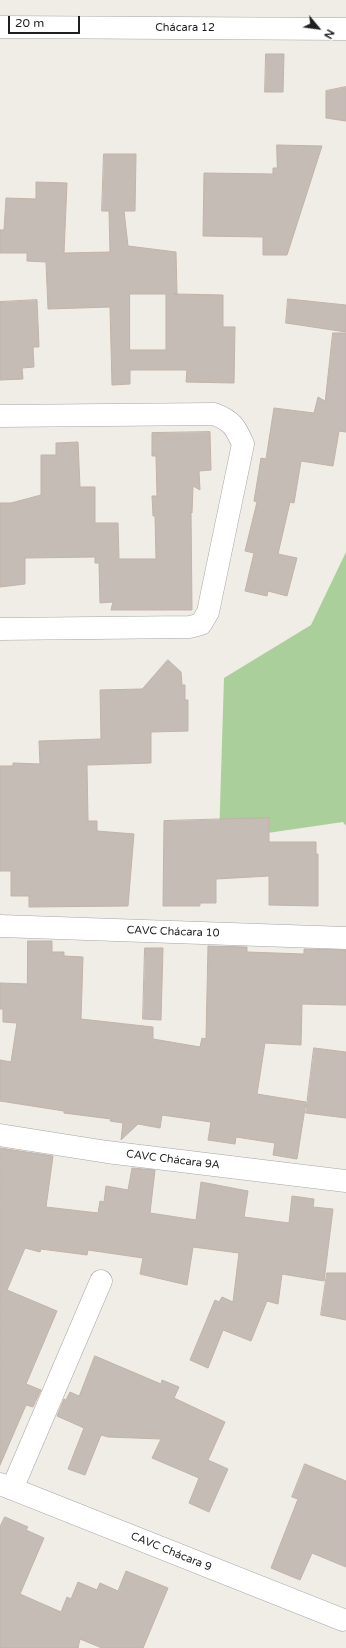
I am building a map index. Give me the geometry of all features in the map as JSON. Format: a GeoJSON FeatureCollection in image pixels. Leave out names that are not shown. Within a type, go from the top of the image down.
{"type":"FeatureCollection","features":[{"type":"Feature","properties":{"kind":"street","name":"Chácara 12"},"geometry":{"type":"LineString","coordinates":[[0,27],[346,30]]}},
{"type":"Feature","properties":{"kind":"street"},"geometry":{"type":"LineString","coordinates":[[0,416],[214,414],[228,420],[236,428],[243,444],[208,612],[201,624],[190,628],[0,630]]}},
{"type":"Feature","properties":{"kind":"street","name":"CAVC Chácara 10"},"geometry":{"type":"LineString","coordinates":[[0,926],[346,938]]}},
{"type":"Feature","properties":{"kind":"street","name":"CAVC Chácara 9A"},"geometry":{"type":"LineString","coordinates":[[0,1135],[107,1152],[346,1181]]}},
{"type":"Feature","properties":{"kind":"street"},"geometry":{"type":"LineString","coordinates":[[6,1487],[101,1281]]}},
{"type":"Feature","properties":{"kind":"street","name":"CAVC Chácara 9"},"geometry":{"type":"LineString","coordinates":[[6,1487],[343,1620]]}},
{"type":"Feature","properties":{"kind":"green space"},"geometry":{"type":"Polygon","coordinates":[[[346,552],[346,826],[343,822],[219,840],[224,678],[311,625],[346,552]]]}},
{"type":"Feature","properties":{"kind":"building"},"geometry":{"type":"Polygon","coordinates":[[[266,54],[284,54],[283,92],[265,92],[266,54]]]}},
{"type":"Feature","properties":{"kind":"building"},"geometry":{"type":"Polygon","coordinates":[[[346,87],[346,121],[326,118],[326,91],[346,87]]]}},
{"type":"Feature","properties":{"kind":"building"},"geometry":{"type":"Polygon","coordinates":[[[277,145],[322,146],[287,255],[263,255],[263,237],[203,236],[204,173],[273,174],[273,168],[277,168],[277,145]]]}},
{"type":"Feature","properties":{"kind":"building"},"geometry":{"type":"Polygon","coordinates":[[[104,154],[136,154],[135,211],[124,211],[128,246],[176,252],[177,294],[174,294],[223,295],[223,327],[235,327],[234,383],[186,382],[187,370],[130,370],[130,384],[112,385],[110,307],[48,309],[46,262],[27,261],[27,253],[0,253],[0,230],[4,230],[6,198],[36,199],[36,182],[67,183],[64,253],[110,252],[109,211],[102,211],[104,154]],[[130,294],[130,350],[166,350],[166,294],[130,294]]]}},
{"type":"Feature","properties":{"kind":"building"},"geometry":{"type":"Polygon","coordinates":[[[288,299],[346,305],[346,332],[286,323],[288,299]]]}},
{"type":"Feature","properties":{"kind":"building"},"geometry":{"type":"Polygon","coordinates":[[[37,300],[39,347],[33,347],[34,367],[22,368],[23,379],[0,380],[0,302],[37,300]]]}},
{"type":"Feature","properties":{"kind":"building"},"geometry":{"type":"Polygon","coordinates":[[[333,333],[346,333],[346,432],[339,431],[333,466],[301,461],[294,503],[290,502],[278,554],[297,558],[287,596],[268,591],[267,596],[245,591],[254,553],[245,551],[257,502],[254,501],[261,458],[266,459],[274,408],[314,413],[318,397],[325,401],[333,333]]]}},
{"type":"Feature","properties":{"kind":"building"},"geometry":{"type":"Polygon","coordinates":[[[210,432],[211,470],[199,471],[200,490],[193,486],[192,513],[191,512],[192,610],[111,610],[113,602],[100,603],[99,563],[95,563],[95,557],[25,558],[25,584],[0,587],[0,503],[11,503],[41,495],[41,455],[56,455],[56,443],[78,442],[80,487],[95,487],[95,523],[118,523],[119,559],[156,559],[155,516],[153,516],[152,496],[157,496],[156,456],[152,456],[152,433],[210,432]]]}},
{"type":"Feature","properties":{"kind":"building"},"geometry":{"type":"Polygon","coordinates":[[[168,660],[181,672],[182,685],[185,685],[185,700],[188,700],[188,731],[151,732],[151,763],[87,765],[88,821],[97,821],[97,831],[134,834],[128,906],[29,907],[29,896],[11,896],[11,871],[0,871],[0,766],[13,766],[13,763],[40,764],[39,741],[101,739],[100,690],[142,689],[168,660]]]}},
{"type":"Feature","properties":{"kind":"building"},"geometry":{"type":"Polygon","coordinates":[[[269,818],[269,842],[316,842],[316,854],[318,854],[318,906],[269,905],[269,876],[216,879],[216,903],[200,903],[200,906],[163,906],[164,821],[269,818]]]}},
{"type":"Feature","properties":{"kind":"building"},"geometry":{"type":"Polygon","coordinates":[[[28,941],[52,941],[52,952],[64,952],[64,956],[83,957],[81,1019],[153,1027],[153,1039],[200,1047],[202,1038],[206,1039],[208,946],[247,947],[247,952],[304,954],[304,949],[346,950],[346,1005],[302,1004],[301,1045],[265,1043],[257,1094],[306,1102],[297,1159],[273,1155],[275,1143],[236,1137],[235,1144],[208,1140],[211,1122],[162,1115],[160,1128],[138,1124],[121,1140],[123,1123],[110,1121],[111,1119],[64,1113],[64,1111],[0,1101],[0,1060],[11,1062],[17,1023],[3,1022],[3,1009],[0,1009],[0,983],[27,984],[28,941]]]}},
{"type":"Feature","properties":{"kind":"building"},"geometry":{"type":"Polygon","coordinates":[[[145,948],[163,948],[161,1020],[143,1019],[145,948]]]}},
{"type":"Feature","properties":{"kind":"building"},"geometry":{"type":"Polygon","coordinates":[[[314,1048],[346,1052],[346,1118],[306,1113],[314,1048]]]}},
{"type":"Feature","properties":{"kind":"building"},"geometry":{"type":"Polygon","coordinates":[[[0,1148],[53,1156],[46,1207],[98,1213],[100,1201],[104,1202],[106,1186],[128,1190],[132,1168],[155,1170],[150,1213],[196,1220],[201,1182],[248,1191],[244,1217],[289,1223],[292,1196],[314,1199],[313,1207],[333,1209],[324,1281],[282,1274],[278,1304],[267,1301],[251,1341],[223,1330],[208,1368],[190,1360],[215,1300],[219,1302],[222,1297],[233,1302],[239,1253],[193,1247],[187,1285],[140,1274],[143,1258],[88,1250],[87,1255],[41,1249],[40,1252],[25,1248],[7,1290],[57,1311],[26,1384],[41,1390],[33,1407],[26,1405],[0,1465],[0,1148]]]}},
{"type":"Feature","properties":{"kind":"building"},"geometry":{"type":"Polygon","coordinates":[[[327,1273],[346,1273],[346,1320],[321,1315],[327,1273]]]}},
{"type":"Feature","properties":{"kind":"building"},"geometry":{"type":"Polygon","coordinates":[[[95,1356],[161,1384],[162,1380],[179,1387],[174,1398],[225,1422],[208,1460],[228,1469],[209,1512],[189,1503],[199,1478],[152,1458],[161,1439],[108,1437],[101,1435],[85,1475],[68,1469],[84,1428],[57,1416],[64,1399],[66,1400],[70,1392],[79,1396],[95,1356]]]}},
{"type":"Feature","properties":{"kind":"building"},"geometry":{"type":"Polygon","coordinates":[[[305,1464],[346,1481],[346,1567],[312,1553],[300,1580],[271,1568],[298,1499],[292,1497],[305,1464]]]}},
{"type":"Feature","properties":{"kind":"building"},"geometry":{"type":"Polygon","coordinates":[[[5,1517],[28,1527],[26,1530],[44,1538],[20,1594],[61,1612],[67,1597],[71,1599],[78,1582],[97,1590],[100,1583],[118,1591],[126,1571],[168,1588],[143,1648],[102,1648],[80,1639],[78,1648],[0,1648],[0,1527],[5,1517]]]}}]}
